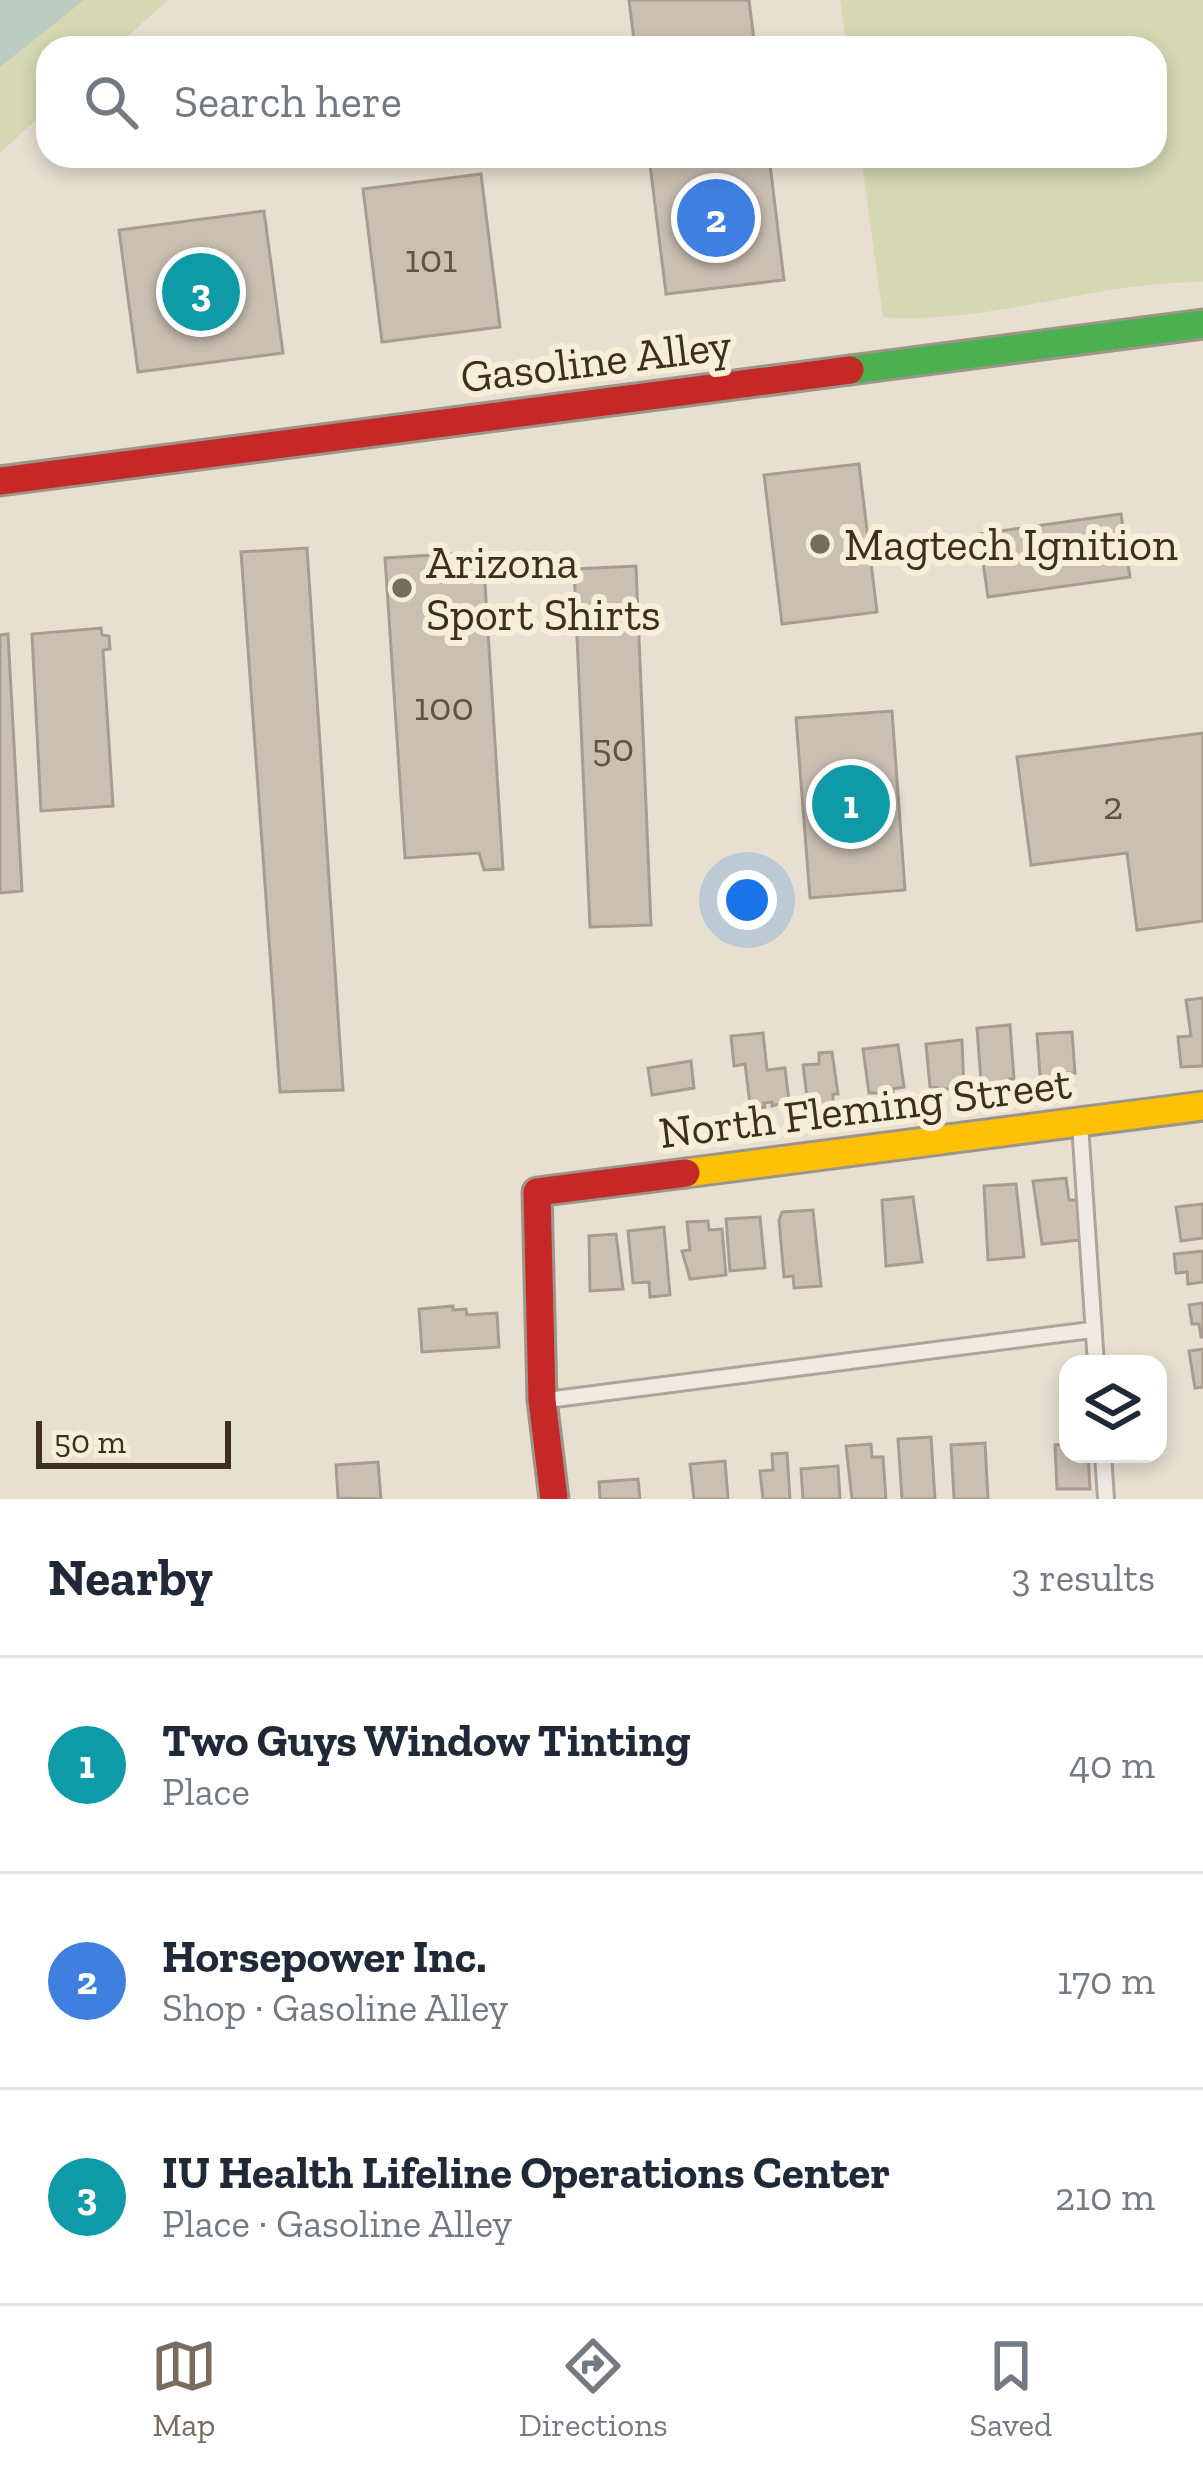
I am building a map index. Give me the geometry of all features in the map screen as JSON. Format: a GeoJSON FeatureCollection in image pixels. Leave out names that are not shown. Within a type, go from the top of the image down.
{"type":"FeatureCollection","features":[{"type":"Feature","properties":{"kind":"street","name":"Gasoline Alley"},"geometry":{"type":"LineString","coordinates":[[0,481],[1203,324]]}},
{"type":"Feature","properties":{"kind":"street","name":"North Fleming Street"},"geometry":{"type":"LineString","coordinates":[[542,1400],[537,1192],[1203,1106]]}},
{"type":"Feature","properties":{"kind":"street"},"geometry":{"type":"LineString","coordinates":[[542,1400],[554,1499]]}},
{"type":"Feature","properties":{"kind":"lane"},"geometry":{"type":"LineString","coordinates":[[1079,1122],[1095,1355]]}},
{"type":"Feature","properties":{"kind":"lane"},"geometry":{"type":"LineString","coordinates":[[542,1400],[1091,1330]]}},
{"type":"Feature","properties":{"kind":"lane"},"geometry":{"type":"LineString","coordinates":[[1104,1463],[1106,1499]]}},
{"type":"Feature","properties":{"kind":"green space"},"geometry":{"type":"Polygon","coordinates":[[[0,0],[168,0],[128,36],[36,36],[36,120],[0,153],[0,0]]]}},
{"type":"Feature","properties":{"kind":"green space"},"geometry":{"type":"Polygon","coordinates":[[[840,0],[1203,0],[1203,282],[1123,288],[964,315],[883,317],[863,168],[1167,168],[1167,36],[845,36],[840,0]]]}},
{"type":"Feature","properties":{"kind":"shaded area"},"geometry":{"type":"Polygon","coordinates":[[[0,0],[84,0],[36,36],[0,67],[0,0]]]}},
{"type":"Feature","properties":{"kind":"building"},"geometry":{"type":"Polygon","coordinates":[[[629,0],[749,0],[754,36],[634,36],[629,0]]]}},
{"type":"Feature","properties":{"kind":"building"},"geometry":{"type":"Polygon","coordinates":[[[650,168],[770,168],[784,280],[666,294],[650,168]]]}},
{"type":"Feature","properties":{"kind":"building"},"geometry":{"type":"Polygon","coordinates":[[[481,174],[500,327],[382,342],[363,189],[481,174]]]}},
{"type":"Feature","properties":{"kind":"building"},"geometry":{"type":"Polygon","coordinates":[[[264,211],[283,353],[138,372],[119,230],[264,211]]]}},
{"type":"Feature","properties":{"kind":"building","name":"Magtech Ignition"},"geometry":{"type":"Polygon","coordinates":[[[859,464],[877,612],[782,624],[764,475],[859,464]]]}},
{"type":"Feature","properties":{"kind":"building"},"geometry":{"type":"Polygon","coordinates":[[[1121,514],[1130,577],[988,597],[979,534],[1121,514]]]}},
{"type":"Feature","properties":{"kind":"building"},"geometry":{"type":"Polygon","coordinates":[[[307,548],[343,1090],[280,1092],[241,552],[307,548]]]}},
{"type":"Feature","properties":{"kind":"building"},"geometry":{"type":"Polygon","coordinates":[[[483,552],[503,869],[484,870],[479,853],[405,858],[385,558],[483,552]]]}},
{"type":"Feature","properties":{"kind":"building"},"geometry":{"type":"Polygon","coordinates":[[[636,566],[651,925],[590,927],[574,569],[636,566]]]}},
{"type":"Feature","properties":{"kind":"building"},"geometry":{"type":"Polygon","coordinates":[[[101,628],[102,635],[109,636],[110,649],[103,650],[113,806],[41,811],[32,634],[101,628]]]}},
{"type":"Feature","properties":{"kind":"building"},"geometry":{"type":"Polygon","coordinates":[[[8,634],[22,891],[0,893],[0,635],[8,634]]]}},
{"type":"Feature","properties":{"kind":"building"},"geometry":{"type":"Polygon","coordinates":[[[892,711],[905,890],[810,898],[796,718],[892,711]]]}},
{"type":"Feature","properties":{"kind":"building"},"geometry":{"type":"Polygon","coordinates":[[[1203,733],[1203,921],[1137,930],[1127,853],[1031,865],[1017,757],[1203,733]]]}},
{"type":"Feature","properties":{"kind":"building"},"geometry":{"type":"Polygon","coordinates":[[[1203,998],[1203,1066],[1181,1067],[1178,1037],[1191,1036],[1186,1000],[1203,998]]]}},
{"type":"Feature","properties":{"kind":"building"},"geometry":{"type":"Polygon","coordinates":[[[1010,1025],[1014,1079],[1010,1086],[987,1088],[986,1081],[981,1081],[977,1028],[1010,1025]]]}},
{"type":"Feature","properties":{"kind":"building"},"geometry":{"type":"Polygon","coordinates":[[[1072,1032],[1075,1073],[1065,1073],[1065,1079],[1040,1076],[1037,1034],[1072,1032]]]}},
{"type":"Feature","properties":{"kind":"building"},"geometry":{"type":"Polygon","coordinates":[[[763,1033],[767,1070],[785,1068],[789,1101],[758,1108],[758,1103],[750,1104],[745,1064],[734,1066],[731,1036],[763,1033]]]}},
{"type":"Feature","properties":{"kind":"building"},"geometry":{"type":"Polygon","coordinates":[[[962,1040],[964,1091],[930,1087],[926,1044],[962,1040]]]}},
{"type":"Feature","properties":{"kind":"building"},"geometry":{"type":"Polygon","coordinates":[[[898,1045],[904,1087],[893,1093],[869,1093],[863,1049],[898,1045]]]}},
{"type":"Feature","properties":{"kind":"building"},"geometry":{"type":"Polygon","coordinates":[[[832,1052],[838,1094],[833,1094],[833,1105],[808,1106],[803,1065],[819,1064],[819,1053],[832,1052]]]}},
{"type":"Feature","properties":{"kind":"building"},"geometry":{"type":"Polygon","coordinates":[[[691,1061],[694,1088],[652,1095],[648,1068],[691,1061]]]}},
{"type":"Feature","properties":{"kind":"building"},"geometry":{"type":"Polygon","coordinates":[[[1066,1178],[1069,1200],[1077,1200],[1081,1240],[1042,1244],[1033,1181],[1066,1178]]]}},
{"type":"Feature","properties":{"kind":"building"},"geometry":{"type":"Polygon","coordinates":[[[1016,1184],[1024,1257],[988,1260],[984,1186],[1016,1184]]]}},
{"type":"Feature","properties":{"kind":"building"},"geometry":{"type":"Polygon","coordinates":[[[913,1197],[922,1262],[886,1266],[882,1200],[913,1197]]]}},
{"type":"Feature","properties":{"kind":"building"},"geometry":{"type":"Polygon","coordinates":[[[1203,1204],[1203,1238],[1181,1241],[1176,1207],[1203,1204]]]}},
{"type":"Feature","properties":{"kind":"building"},"geometry":{"type":"Polygon","coordinates":[[[813,1210],[821,1286],[794,1288],[793,1276],[784,1277],[779,1220],[782,1212],[813,1210]]]}},
{"type":"Feature","properties":{"kind":"building"},"geometry":{"type":"Polygon","coordinates":[[[760,1217],[765,1268],[730,1271],[726,1219],[760,1217]]]}},
{"type":"Feature","properties":{"kind":"building"},"geometry":{"type":"Polygon","coordinates":[[[708,1221],[709,1230],[722,1229],[726,1275],[690,1279],[682,1251],[690,1250],[687,1222],[708,1221]]]}},
{"type":"Feature","properties":{"kind":"building"},"geometry":{"type":"Polygon","coordinates":[[[664,1227],[670,1295],[650,1297],[649,1282],[633,1283],[628,1231],[664,1227]]]}},
{"type":"Feature","properties":{"kind":"building"},"geometry":{"type":"Polygon","coordinates":[[[616,1234],[623,1289],[590,1291],[589,1236],[616,1234]]]}},
{"type":"Feature","properties":{"kind":"building"},"geometry":{"type":"Polygon","coordinates":[[[1203,1251],[1203,1282],[1188,1284],[1187,1272],[1176,1273],[1174,1254],[1203,1251]]]}},
{"type":"Feature","properties":{"kind":"building"},"geometry":{"type":"Polygon","coordinates":[[[1203,1303],[1201,1337],[1199,1324],[1192,1324],[1189,1305],[1203,1303]]]}},
{"type":"Feature","properties":{"kind":"building"},"geometry":{"type":"Polygon","coordinates":[[[453,1306],[453,1310],[466,1309],[467,1315],[497,1313],[499,1347],[422,1352],[419,1309],[453,1306]]]}},
{"type":"Feature","properties":{"kind":"building"},"geometry":{"type":"Polygon","coordinates":[[[1203,1349],[1203,1387],[1195,1388],[1189,1351],[1203,1349]]]}},
{"type":"Feature","properties":{"kind":"building"},"geometry":{"type":"Polygon","coordinates":[[[931,1437],[935,1499],[902,1499],[898,1439],[931,1437]]]}},
{"type":"Feature","properties":{"kind":"building"},"geometry":{"type":"Polygon","coordinates":[[[985,1443],[988,1499],[954,1499],[951,1445],[985,1443]]]}},
{"type":"Feature","properties":{"kind":"building"},"geometry":{"type":"Polygon","coordinates":[[[871,1444],[872,1457],[883,1457],[886,1499],[852,1499],[846,1446],[871,1444]]]}},
{"type":"Feature","properties":{"kind":"building"},"geometry":{"type":"Polygon","coordinates":[[[1055,1445],[1059,1445],[1059,1463],[1089,1463],[1090,1489],[1057,1489],[1055,1445]]]}},
{"type":"Feature","properties":{"kind":"building"},"geometry":{"type":"Polygon","coordinates":[[[787,1453],[790,1499],[763,1499],[760,1471],[773,1470],[772,1454],[787,1453]]]}},
{"type":"Feature","properties":{"kind":"building"},"geometry":{"type":"Polygon","coordinates":[[[725,1461],[728,1499],[694,1499],[690,1464],[725,1461]]]}},
{"type":"Feature","properties":{"kind":"building"},"geometry":{"type":"Polygon","coordinates":[[[378,1462],[381,1499],[338,1498],[336,1465],[378,1462]]]}},
{"type":"Feature","properties":{"kind":"building"},"geometry":{"type":"Polygon","coordinates":[[[838,1466],[840,1499],[803,1499],[801,1469],[838,1466]]]}},
{"type":"Feature","properties":{"kind":"building"},"geometry":{"type":"Polygon","coordinates":[[[638,1479],[640,1499],[600,1499],[599,1482],[638,1479]]]}},
{"type":"Feature","properties":{"kind":"traffic: fast"},"geometry":{"type":"LineString","coordinates":[[850,370],[1203,324]]}},
{"type":"Feature","properties":{"kind":"traffic: slow"},"geometry":{"type":"LineString","coordinates":[[686,1173],[1203,1106]]}},
{"type":"Feature","properties":{"kind":"traffic: jam"},"geometry":{"type":"LineString","coordinates":[[0,481],[850,370]]}},
{"type":"Feature","properties":{"kind":"traffic: jam"},"geometry":{"type":"LineString","coordinates":[[554,1499],[542,1400],[537,1192],[686,1173]]}},
{"type":"Feature","properties":{"kind":"place","name":"Horsepower Inc."},"geometry":{"type":"Point","coordinates":[716,218]}},
{"type":"Feature","properties":{"kind":"place","name":"IU Health Lifeline Operations Center"},"geometry":{"type":"Point","coordinates":[201,292]}},
{"type":"Feature","properties":{"kind":"place","name":"Magtech Ignition"},"geometry":{"type":"Point","coordinates":[820,544]}},
{"type":"Feature","properties":{"kind":"place","name":"Arizona Sport Shirts"},"geometry":{"type":"Point","coordinates":[402,588]}},
{"type":"Feature","properties":{"kind":"place","name":"Two Guys Window Tinting"},"geometry":{"type":"Point","coordinates":[851,804]}}]}
